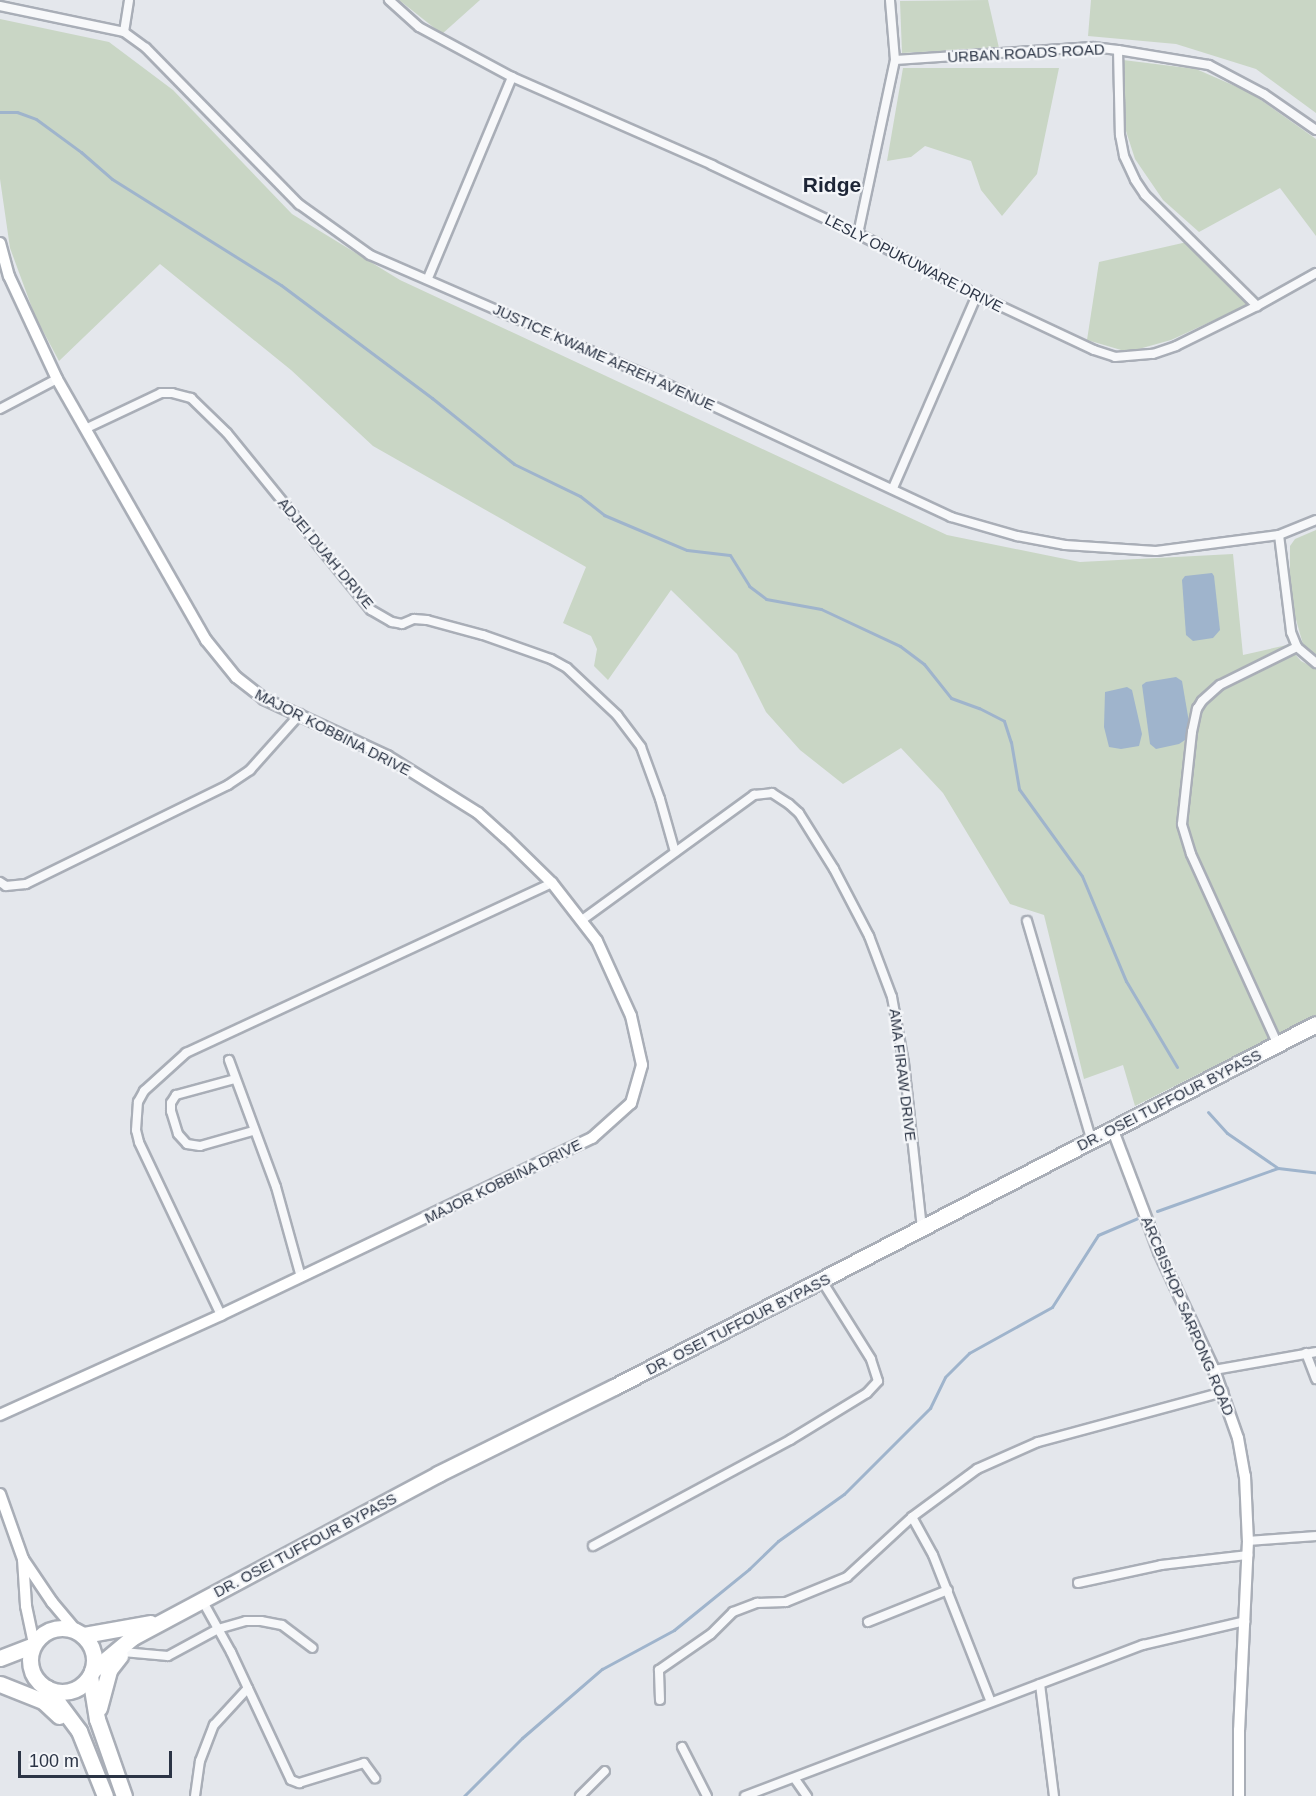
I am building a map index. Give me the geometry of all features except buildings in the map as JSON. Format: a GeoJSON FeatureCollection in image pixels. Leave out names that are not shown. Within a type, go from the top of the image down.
{"type":"FeatureCollection","features":[{"type":"Feature","properties":{"kind":"highway","name":"DR. OSEI TUFFOUR BYPASS"},"geometry":{"type":"LineString","coordinates":[[91,1674],[128,1640],[154,1625],[438,1474],[822,1281],[1091,1138],[1316,1024]]}},
{"type":"Feature","properties":{"kind":"highway","name":"DR. OSEI TUFFOUR BYPASS"},"geometry":{"type":"LineString","coordinates":[[79,1632],[154,1625]]}},
{"type":"Feature","properties":{"kind":"highway"},"geometry":{"type":"LineString","coordinates":[[97,1719],[102,1690],[109,1671],[123,1652],[154,1625]]}},
{"type":"Feature","properties":{"kind":"highway"},"geometry":{"type":"LineString","coordinates":[[0,1658],[33,1644],[48,1630],[66,1627],[79,1632],[92,1646],[95,1659],[91,1674],[97,1719],[124,1796]]}},
{"type":"Feature","properties":{"kind":"highway"},"geometry":{"type":"LineString","coordinates":[[33,1644],[31,1669],[36,1679],[75,1724],[87,1748],[105,1796]]}},
{"type":"Feature","properties":{"kind":"highway"},"geometry":{"type":"LineString","coordinates":[[0,1677],[56,1692],[76,1689],[91,1674]]}},
{"type":"Feature","properties":{"kind":"highway"},"geometry":{"type":"LineString","coordinates":[[0,1684],[43,1701],[87,1748]]}},
{"type":"Feature","properties":{"kind":"street"},"geometry":{"type":"LineString","coordinates":[[124,32],[129,0]]}},
{"type":"Feature","properties":{"kind":"street","name":"LESLY OPUKUWARE DRIVE"},"geometry":{"type":"LineString","coordinates":[[389,0],[418,27],[512,76],[712,165],[858,234],[977,295],[1094,350],[1115,357],[1153,354],[1176,346],[1257,306],[1316,273]]}},
{"type":"Feature","properties":{"kind":"street"},"geometry":{"type":"LineString","coordinates":[[858,234],[895,60],[890,0]]}},
{"type":"Feature","properties":{"kind":"street","name":"JUSTICE KWAME AFREH AVENUE"},"geometry":{"type":"LineString","coordinates":[[0,6],[124,32],[153,55],[299,204],[370,255],[428,278],[892,488],[951,517],[1017,536],[1105,549],[1156,551],[1279,535],[1316,520]]}},
{"type":"Feature","properties":{"kind":"street","name":"URBAN ROADS ROAD"},"geometry":{"type":"LineString","coordinates":[[895,60],[1093,47],[1209,65],[1255,89],[1316,130]]}},
{"type":"Feature","properties":{"kind":"street"},"geometry":{"type":"LineString","coordinates":[[1118,50],[1119,135],[1124,156],[1135,180],[1145,195],[1257,306]]}},
{"type":"Feature","properties":{"kind":"street"},"geometry":{"type":"LineString","coordinates":[[428,278],[512,76]]}},
{"type":"Feature","properties":{"kind":"street","name":"MAJOR KOBBINA DRIVE"},"geometry":{"type":"LineString","coordinates":[[0,243],[9,276],[57,379],[206,640],[236,677],[264,699],[387,756],[464,803],[493,825],[552,883],[597,941],[616,979],[636,1032],[642,1065],[631,1103],[592,1138],[221,1315],[0,1415]]}},
{"type":"Feature","properties":{"kind":"street"},"geometry":{"type":"LineString","coordinates":[[892,488],[977,295]]}},
{"type":"Feature","properties":{"kind":"street"},"geometry":{"type":"LineString","coordinates":[[0,409],[57,379]]}},
{"type":"Feature","properties":{"kind":"street","name":"ADJEI DUAH DRIVE"},"geometry":{"type":"LineString","coordinates":[[85,429],[161,393],[172,393],[190,398],[227,433],[371,610],[392,622],[402,624],[414,620],[427,620],[483,635],[551,659],[567,668],[617,715],[640,747],[660,799],[675,852]]}},
{"type":"Feature","properties":{"kind":"street"},"geometry":{"type":"LineString","coordinates":[[1279,535],[1291,632],[1296,647],[1316,663]]}},
{"type":"Feature","properties":{"kind":"street"},"geometry":{"type":"LineString","coordinates":[[1278,1045],[1191,854],[1182,824],[1192,732],[1197,709],[1202,700],[1220,684],[1296,647]]}},
{"type":"Feature","properties":{"kind":"street"},"geometry":{"type":"LineString","coordinates":[[0,882],[6,886],[26,884],[228,785],[262,759],[300,714]]}},
{"type":"Feature","properties":{"kind":"street","name":"AMA FIRAW DRIVE"},"geometry":{"type":"LineString","coordinates":[[582,920],[754,795],[772,793],[799,813],[834,869],[869,936],[892,998],[903,1054],[922,1229]]}},
{"type":"Feature","properties":{"kind":"street"},"geometry":{"type":"LineString","coordinates":[[221,1315],[139,1142],[136,1130],[138,1102],[144,1091],[186,1053],[552,883]]}},
{"type":"Feature","properties":{"kind":"street"},"geometry":{"type":"LineString","coordinates":[[1027,921],[1091,1138]]}},
{"type":"Feature","properties":{"kind":"street"},"geometry":{"type":"LineString","coordinates":[[229,1060],[253,1131],[276,1187],[301,1277]]}},
{"type":"Feature","properties":{"kind":"street"},"geometry":{"type":"LineString","coordinates":[[235,1079],[176,1095],[171,1103],[171,1111],[178,1134],[187,1144],[200,1146],[253,1131]]}},
{"type":"Feature","properties":{"kind":"street","name":"ARCBISHOP SARPONG ROAD"},"geometry":{"type":"LineString","coordinates":[[1112,1128],[1159,1252],[1223,1392],[1238,1438],[1245,1476],[1248,1541],[1239,1730],[1239,1796]]}},
{"type":"Feature","properties":{"kind":"street"},"geometry":{"type":"LineString","coordinates":[[593,1546],[781,1445],[857,1399],[878,1381],[871,1359],[822,1281]]}},
{"type":"Feature","properties":{"kind":"street"},"geometry":{"type":"LineString","coordinates":[[1214,1370],[1316,1352]]}},
{"type":"Feature","properties":{"kind":"street"},"geometry":{"type":"LineString","coordinates":[[1306,1353],[1316,1379]]}},
{"type":"Feature","properties":{"kind":"street"},"geometry":{"type":"LineString","coordinates":[[660,1700],[659,1670],[711,1634],[733,1612],[757,1603],[786,1602],[847,1576],[912,1517],[969,1474],[1028,1446],[1223,1392]]}},
{"type":"Feature","properties":{"kind":"street"},"geometry":{"type":"LineString","coordinates":[[0,1494],[23,1559],[52,1602],[79,1632]]}},
{"type":"Feature","properties":{"kind":"street"},"geometry":{"type":"LineString","coordinates":[[912,1517],[948,1590],[991,1702]]}},
{"type":"Feature","properties":{"kind":"street"},"geometry":{"type":"LineString","coordinates":[[1248,1541],[1316,1536]]}},
{"type":"Feature","properties":{"kind":"street"},"geometry":{"type":"LineString","coordinates":[[1078,1583],[1161,1565],[1248,1555]]}},
{"type":"Feature","properties":{"kind":"street"},"geometry":{"type":"LineString","coordinates":[[23,1559],[26,1606],[33,1644]]}},
{"type":"Feature","properties":{"kind":"street"},"geometry":{"type":"LineString","coordinates":[[868,1622],[948,1590]]}},
{"type":"Feature","properties":{"kind":"street"},"geometry":{"type":"LineString","coordinates":[[202,1600],[248,1688],[291,1780],[299,1783],[364,1763],[375,1778]]}},
{"type":"Feature","properties":{"kind":"street"},"geometry":{"type":"LineString","coordinates":[[745,1796],[795,1779],[1143,1645],[1245,1620]]}},
{"type":"Feature","properties":{"kind":"street"},"geometry":{"type":"LineString","coordinates":[[123,1652],[168,1656],[218,1629],[246,1621],[282,1625],[312,1648]]}},
{"type":"Feature","properties":{"kind":"street"},"geometry":{"type":"LineString","coordinates":[[1040,1684],[1053,1796]]}},
{"type":"Feature","properties":{"kind":"street"},"geometry":{"type":"LineString","coordinates":[[195,1796],[200,1761],[214,1725],[248,1688]]}},
{"type":"Feature","properties":{"kind":"street"},"geometry":{"type":"LineString","coordinates":[[682,1747],[707,1796]]}},
{"type":"Feature","properties":{"kind":"street"},"geometry":{"type":"LineString","coordinates":[[580,1796],[605,1772]]}},
{"type":"Feature","properties":{"kind":"street"},"geometry":{"type":"LineString","coordinates":[[795,1779],[807,1796]]}},
{"type":"Feature","properties":{"kind":"green space"},"geometry":{"type":"Polygon","coordinates":[[[399,0],[480,0],[442,34],[399,0]]]}},
{"type":"Feature","properties":{"kind":"green space"},"geometry":{"type":"Polygon","coordinates":[[[988,0],[999,48],[902,53],[900,1],[988,0]]]}},
{"type":"Feature","properties":{"kind":"green space"},"geometry":{"type":"Polygon","coordinates":[[[1091,0],[1316,0],[1316,113],[1256,69],[1176,44],[1088,36],[1091,0]]]}},
{"type":"Feature","properties":{"kind":"green space"},"geometry":{"type":"Polygon","coordinates":[[[0,19],[109,42],[173,90],[292,214],[400,280],[947,535],[1080,562],[1233,554],[1243,655],[1287,645],[1301,661],[1316,669],[1316,1015],[1135,1106],[1123,1065],[1084,1079],[1044,915],[1010,904],[943,793],[901,748],[843,784],[800,750],[766,712],[737,654],[671,590],[608,680],[594,666],[597,649],[591,636],[563,623],[586,567],[373,446],[291,370],[160,264],[59,361],[35,316],[10,248],[0,179],[0,19]]]}},
{"type":"Feature","properties":{"kind":"green space"},"geometry":{"type":"Polygon","coordinates":[[[1123,60],[1196,69],[1251,93],[1316,139],[1316,236],[1280,188],[1199,232],[1163,200],[1135,159],[1126,131],[1123,60]]]}},
{"type":"Feature","properties":{"kind":"green space"},"geometry":{"type":"Polygon","coordinates":[[[903,68],[1059,68],[1037,174],[1002,216],[981,190],[971,161],[925,146],[911,157],[887,161],[903,68]]]}},
{"type":"Feature","properties":{"kind":"green space"},"geometry":{"type":"Polygon","coordinates":[[[1187,242],[1249,304],[1171,340],[1128,352],[1087,340],[1099,262],[1187,242]]]}},
{"type":"Feature","properties":{"kind":"green space"},"geometry":{"type":"Polygon","coordinates":[[[1316,530],[1316,660],[1304,648],[1295,616],[1290,577],[1290,546],[1295,539],[1316,530]]]}},
{"type":"Feature","properties":{"kind":"water"},"geometry":{"type":"Polygon","coordinates":[[[1212,573],[1220,630],[1213,638],[1193,641],[1186,635],[1182,580],[1185,576],[1212,573]]]}},
{"type":"Feature","properties":{"kind":"water"},"geometry":{"type":"Polygon","coordinates":[[[1176,677],[1182,681],[1190,728],[1188,738],[1179,744],[1156,749],[1150,744],[1142,685],[1146,682],[1176,677]]]}},
{"type":"Feature","properties":{"kind":"water"},"geometry":{"type":"Polygon","coordinates":[[[1127,687],[1132,690],[1142,734],[1139,746],[1121,749],[1109,747],[1104,727],[1105,692],[1127,687]]]}},
{"type":"Feature","properties":{"kind":"waterway"},"geometry":{"type":"LineString","coordinates":[[0,112],[17,112],[36,119],[81,152],[112,179],[281,285],[432,398],[514,464],[580,496],[604,515],[687,550],[730,555],[749,586],[766,599],[821,609],[900,646],[924,664],[951,698],[979,708],[1004,721],[1011,742],[1019,789],[1082,876],[1126,981],[1177,1067]]}},
{"type":"Feature","properties":{"kind":"waterway"},"geometry":{"type":"LineString","coordinates":[[1208,1112],[1227,1133],[1278,1168]]}},
{"type":"Feature","properties":{"kind":"waterway"},"geometry":{"type":"LineString","coordinates":[[1157,1211],[1278,1168],[1316,1173]]}},
{"type":"Feature","properties":{"kind":"waterway"},"geometry":{"type":"LineString","coordinates":[[464,1796],[522,1738],[602,1669],[674,1630],[749,1569],[778,1541],[844,1494],[930,1408],[945,1377],[969,1353],[1052,1307],[1098,1235],[1138,1218]]}},
{"type":"Feature","properties":{"kind":"district","name":"Ridge"},"geometry":{"type":"Point","coordinates":[832,185]}}]}
